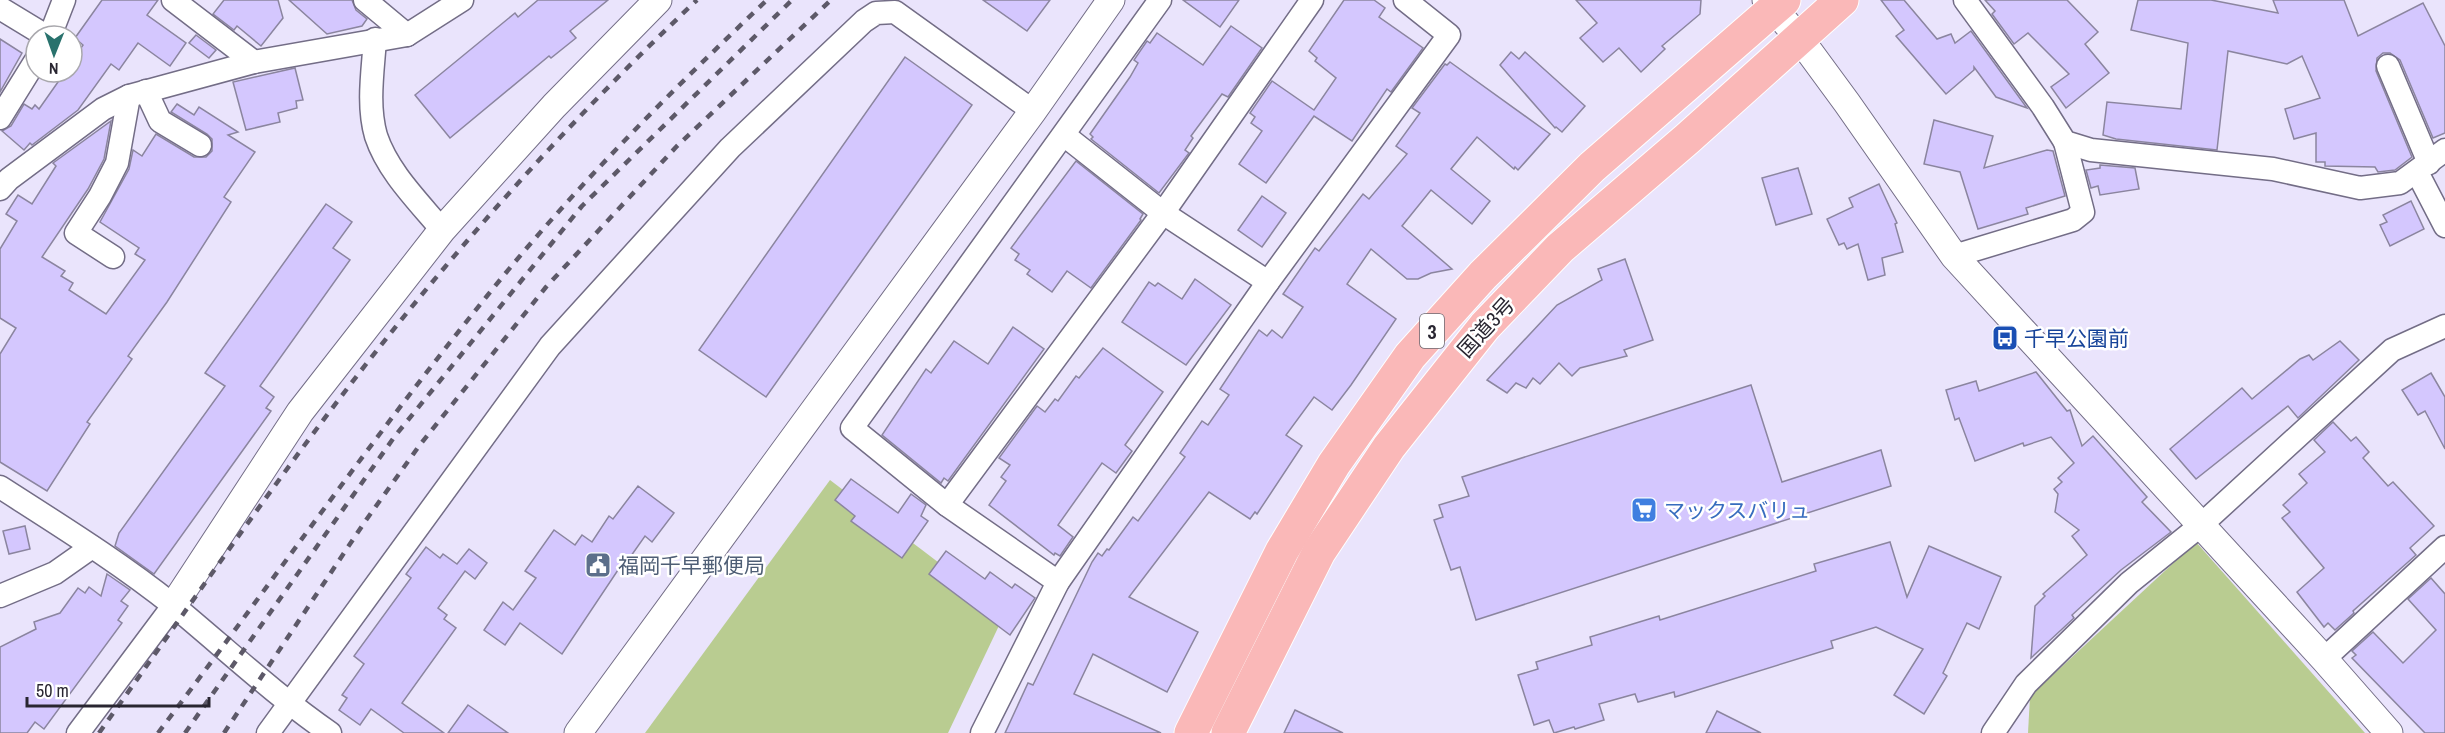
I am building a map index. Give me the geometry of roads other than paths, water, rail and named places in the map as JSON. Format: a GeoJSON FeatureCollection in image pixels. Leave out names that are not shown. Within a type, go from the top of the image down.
{"type":"FeatureCollection","features":[{"type":"Feature","properties":{"kind":"highway","name":"国道3号"},"geometry":{"type":"LineString","coordinates":[[1227,733],[1320,552],[1389,447],[1485,326],[1560,248],[1842,0]]}},
{"type":"Feature","properties":{"kind":"highway","name":"国道3号"},"geometry":{"type":"LineString","coordinates":[[1191,733],[1282,551],[1334,464],[1410,356],[1483,275],[1584,175],[1775,3]]}},
{"type":"Feature","properties":{"kind":"street"},"geometry":{"type":"LineString","coordinates":[[53,24],[64,0]]}},
{"type":"Feature","properties":{"kind":"street"},"geometry":{"type":"LineString","coordinates":[[173,0],[254,62]]}},
{"type":"Feature","properties":{"kind":"street"},"geometry":{"type":"LineString","coordinates":[[365,0],[407,35]]}},
{"type":"Feature","properties":{"kind":"street"},"geometry":{"type":"LineString","coordinates":[[0,189],[9,179],[103,109],[138,94],[254,62],[407,35],[462,0]]}},
{"type":"Feature","properties":{"kind":"street"},"geometry":{"type":"LineString","coordinates":[[78,733],[173,606],[300,412],[442,230],[554,106],[658,0]]}},
{"type":"Feature","properties":{"kind":"street"},"geometry":{"type":"LineString","coordinates":[[578,733],[1034,111],[1111,0]]}},
{"type":"Feature","properties":{"kind":"street"},"geometry":{"type":"LineString","coordinates":[[1058,582],[947,505],[852,428],[1160,0]]}},
{"type":"Feature","properties":{"kind":"street"},"geometry":{"type":"LineString","coordinates":[[947,505],[1163,213],[1312,0]]}},
{"type":"Feature","properties":{"kind":"street"},"geometry":{"type":"LineString","coordinates":[[982,733],[1058,582],[1268,282],[1449,34],[1405,0]]}},
{"type":"Feature","properties":{"kind":"street"},"geometry":{"type":"LineString","coordinates":[[1954,256],[2073,220],[2083,212],[2065,142],[2043,107],[1965,0]]}},
{"type":"Feature","properties":{"kind":"street"},"geometry":{"type":"LineString","coordinates":[[1775,3],[1954,256],[2324,659],[2389,733]]}},
{"type":"Feature","properties":{"kind":"street"},"geometry":{"type":"LineString","coordinates":[[0,8],[27,24]]}},
{"type":"Feature","properties":{"kind":"street"},"geometry":{"type":"LineString","coordinates":[[268,733],[550,346],[730,148],[864,21],[876,13],[895,12],[1034,111]]}},
{"type":"Feature","properties":{"kind":"street"},"geometry":{"type":"LineString","coordinates":[[375,39],[371,93],[376,136],[396,176],[442,230]]}},
{"type":"Feature","properties":{"kind":"street"},"geometry":{"type":"LineString","coordinates":[[2388,66],[2430,162],[2445,226]]}},
{"type":"Feature","properties":{"kind":"street"},"geometry":{"type":"LineString","coordinates":[[0,118],[24,79]]}},
{"type":"Feature","properties":{"kind":"street"},"geometry":{"type":"LineString","coordinates":[[138,94],[160,122],[200,145]]}},
{"type":"Feature","properties":{"kind":"street"},"geometry":{"type":"LineString","coordinates":[[113,257],[76,233],[100,196],[117,163],[138,94]]}},
{"type":"Feature","properties":{"kind":"street"},"geometry":{"type":"LineString","coordinates":[[1064,135],[1163,213],[1268,282]]}},
{"type":"Feature","properties":{"kind":"street"},"geometry":{"type":"LineString","coordinates":[[2065,142],[2091,150],[2273,169],[2360,188],[2400,183],[2430,162]]}},
{"type":"Feature","properties":{"kind":"street"},"geometry":{"type":"LineString","coordinates":[[1993,733],[2026,684],[2129,583],[2201,525],[2392,350],[2445,326]]}},
{"type":"Feature","properties":{"kind":"street"},"geometry":{"type":"LineString","coordinates":[[0,487],[92,547],[173,606],[288,704],[330,733]]}},
{"type":"Feature","properties":{"kind":"street"},"geometry":{"type":"LineString","coordinates":[[0,596],[55,573],[92,547]]}},
{"type":"Feature","properties":{"kind":"street"},"geometry":{"type":"LineString","coordinates":[[2324,659],[2445,547]]}},
{"type":"Feature","properties":{"kind":"street"},"geometry":{"type":"LineString","coordinates":[[2013,733],[2016,699]]}},
{"type":"Feature","properties":{"kind":"railway"},"geometry":{"type":"LineString","coordinates":[[99,733],[267,496],[399,323],[536,163],[631,64],[697,0]]}},
{"type":"Feature","properties":{"kind":"railway"},"geometry":{"type":"LineString","coordinates":[[158,733],[361,458],[519,257],[622,143],[767,0]]}},
{"type":"Feature","properties":{"kind":"railway"},"geometry":{"type":"LineString","coordinates":[[185,733],[395,436],[582,206],[792,0]]}},
{"type":"Feature","properties":{"kind":"railway"},"geometry":{"type":"LineString","coordinates":[[224,733],[364,523],[419,446],[546,287],[677,146],[831,0]]}},
{"type":"Feature","properties":{"kind":"place","name":"千早公園前"},"geometry":{"type":"Point","coordinates":[2005,338]}},
{"type":"Feature","properties":{"kind":"place","name":"マックスバリュ"},"geometry":{"type":"Point","coordinates":[1644,510]}},
{"type":"Feature","properties":{"kind":"place","name":"福岡千早郵便局"},"geometry":{"type":"Point","coordinates":[598,565]}}]}
